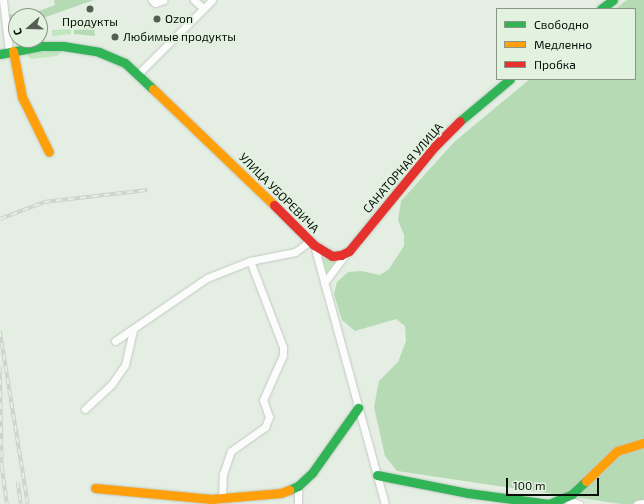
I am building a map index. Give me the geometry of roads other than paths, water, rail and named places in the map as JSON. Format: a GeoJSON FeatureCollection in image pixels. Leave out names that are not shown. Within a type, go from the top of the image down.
{"type":"FeatureCollection","features":[{"type":"Feature","properties":{"kind":"main road"},"geometry":{"type":"LineString","coordinates":[[602,8],[613,0]]}},
{"type":"Feature","properties":{"kind":"main road","name":"УЛИЦА УБОРЕВИЧА"},"geometry":{"type":"LineString","coordinates":[[7,53],[42,46],[88,49],[114,57],[139,73],[312,243]]}},
{"type":"Feature","properties":{"kind":"main road"},"geometry":{"type":"LineString","coordinates":[[7,53],[22,97],[49,152]]}},
{"type":"Feature","properties":{"kind":"main road","name":"САНАТОРНАЯ УЛИЦА"},"geometry":{"type":"LineString","coordinates":[[349,251],[435,146],[474,108],[509,80]]}},
{"type":"Feature","properties":{"kind":"main road"},"geometry":{"type":"LineString","coordinates":[[312,243],[332,256],[341,255],[349,251]]}},
{"type":"Feature","properties":{"kind":"main road"},"geometry":{"type":"LineString","coordinates":[[95,488],[209,501],[222,498],[270,495],[298,486],[325,456],[358,408]]}},
{"type":"Feature","properties":{"kind":"main road"},"geometry":{"type":"LineString","coordinates":[[377,475],[468,493],[549,504],[565,499],[617,451],[644,443]]}},
{"type":"Feature","properties":{"kind":"street"},"geometry":{"type":"LineString","coordinates":[[4,0],[7,53]]}},
{"type":"Feature","properties":{"kind":"street"},"geometry":{"type":"LineString","coordinates":[[152,0],[155,3],[164,0]]}},
{"type":"Feature","properties":{"kind":"street"},"geometry":{"type":"LineString","coordinates":[[194,0],[204,9]]}},
{"type":"Feature","properties":{"kind":"street"},"geometry":{"type":"LineString","coordinates":[[139,73],[212,0]]}},
{"type":"Feature","properties":{"kind":"street"},"geometry":{"type":"LineString","coordinates":[[115,341],[207,278],[250,261],[295,252],[312,243]]}},
{"type":"Feature","properties":{"kind":"street","name":"УЛИЦА УБОРЕВИЧА"},"geometry":{"type":"LineString","coordinates":[[312,243],[385,504]]}},
{"type":"Feature","properties":{"kind":"street"},"geometry":{"type":"LineString","coordinates":[[324,283],[349,251]]}},
{"type":"Feature","properties":{"kind":"street"},"geometry":{"type":"LineString","coordinates":[[222,498],[223,474],[231,451],[265,427],[269,417],[263,400],[283,355],[283,347],[250,261]]}},
{"type":"Feature","properties":{"kind":"street"},"geometry":{"type":"LineString","coordinates":[[85,409],[111,386],[125,365],[133,329]]}},
{"type":"Feature","properties":{"kind":"street"},"geometry":{"type":"LineString","coordinates":[[298,486],[298,504]]}},
{"type":"Feature","properties":{"kind":"street"},"geometry":{"type":"LineString","coordinates":[[565,499],[579,504]]}},
{"type":"Feature","properties":{"kind":"street"},"geometry":{"type":"LineString","coordinates":[[637,504],[644,504]]}},
{"type":"Feature","properties":{"kind":"railway"},"geometry":{"type":"LineString","coordinates":[[0,219],[44,202],[147,190]]}},
{"type":"Feature","properties":{"kind":"railway"},"geometry":{"type":"LineString","coordinates":[[0,331],[28,504]]}},
{"type":"Feature","properties":{"kind":"railway"},"geometry":{"type":"LineString","coordinates":[[0,367],[2,467],[7,504]]}},
{"type":"Feature","properties":{"kind":"railway"},"geometry":{"type":"LineString","coordinates":[[18,482],[21,504]]}},
{"type":"Feature","properties":{"kind":"place","name":"Продукты"},"geometry":{"type":"Point","coordinates":[90,9]}},
{"type":"Feature","properties":{"kind":"place","name":"Ozon"},"geometry":{"type":"Point","coordinates":[157,19]}},
{"type":"Feature","properties":{"kind":"place","name":"Любимые продукты"},"geometry":{"type":"Point","coordinates":[115,37]}}]}
